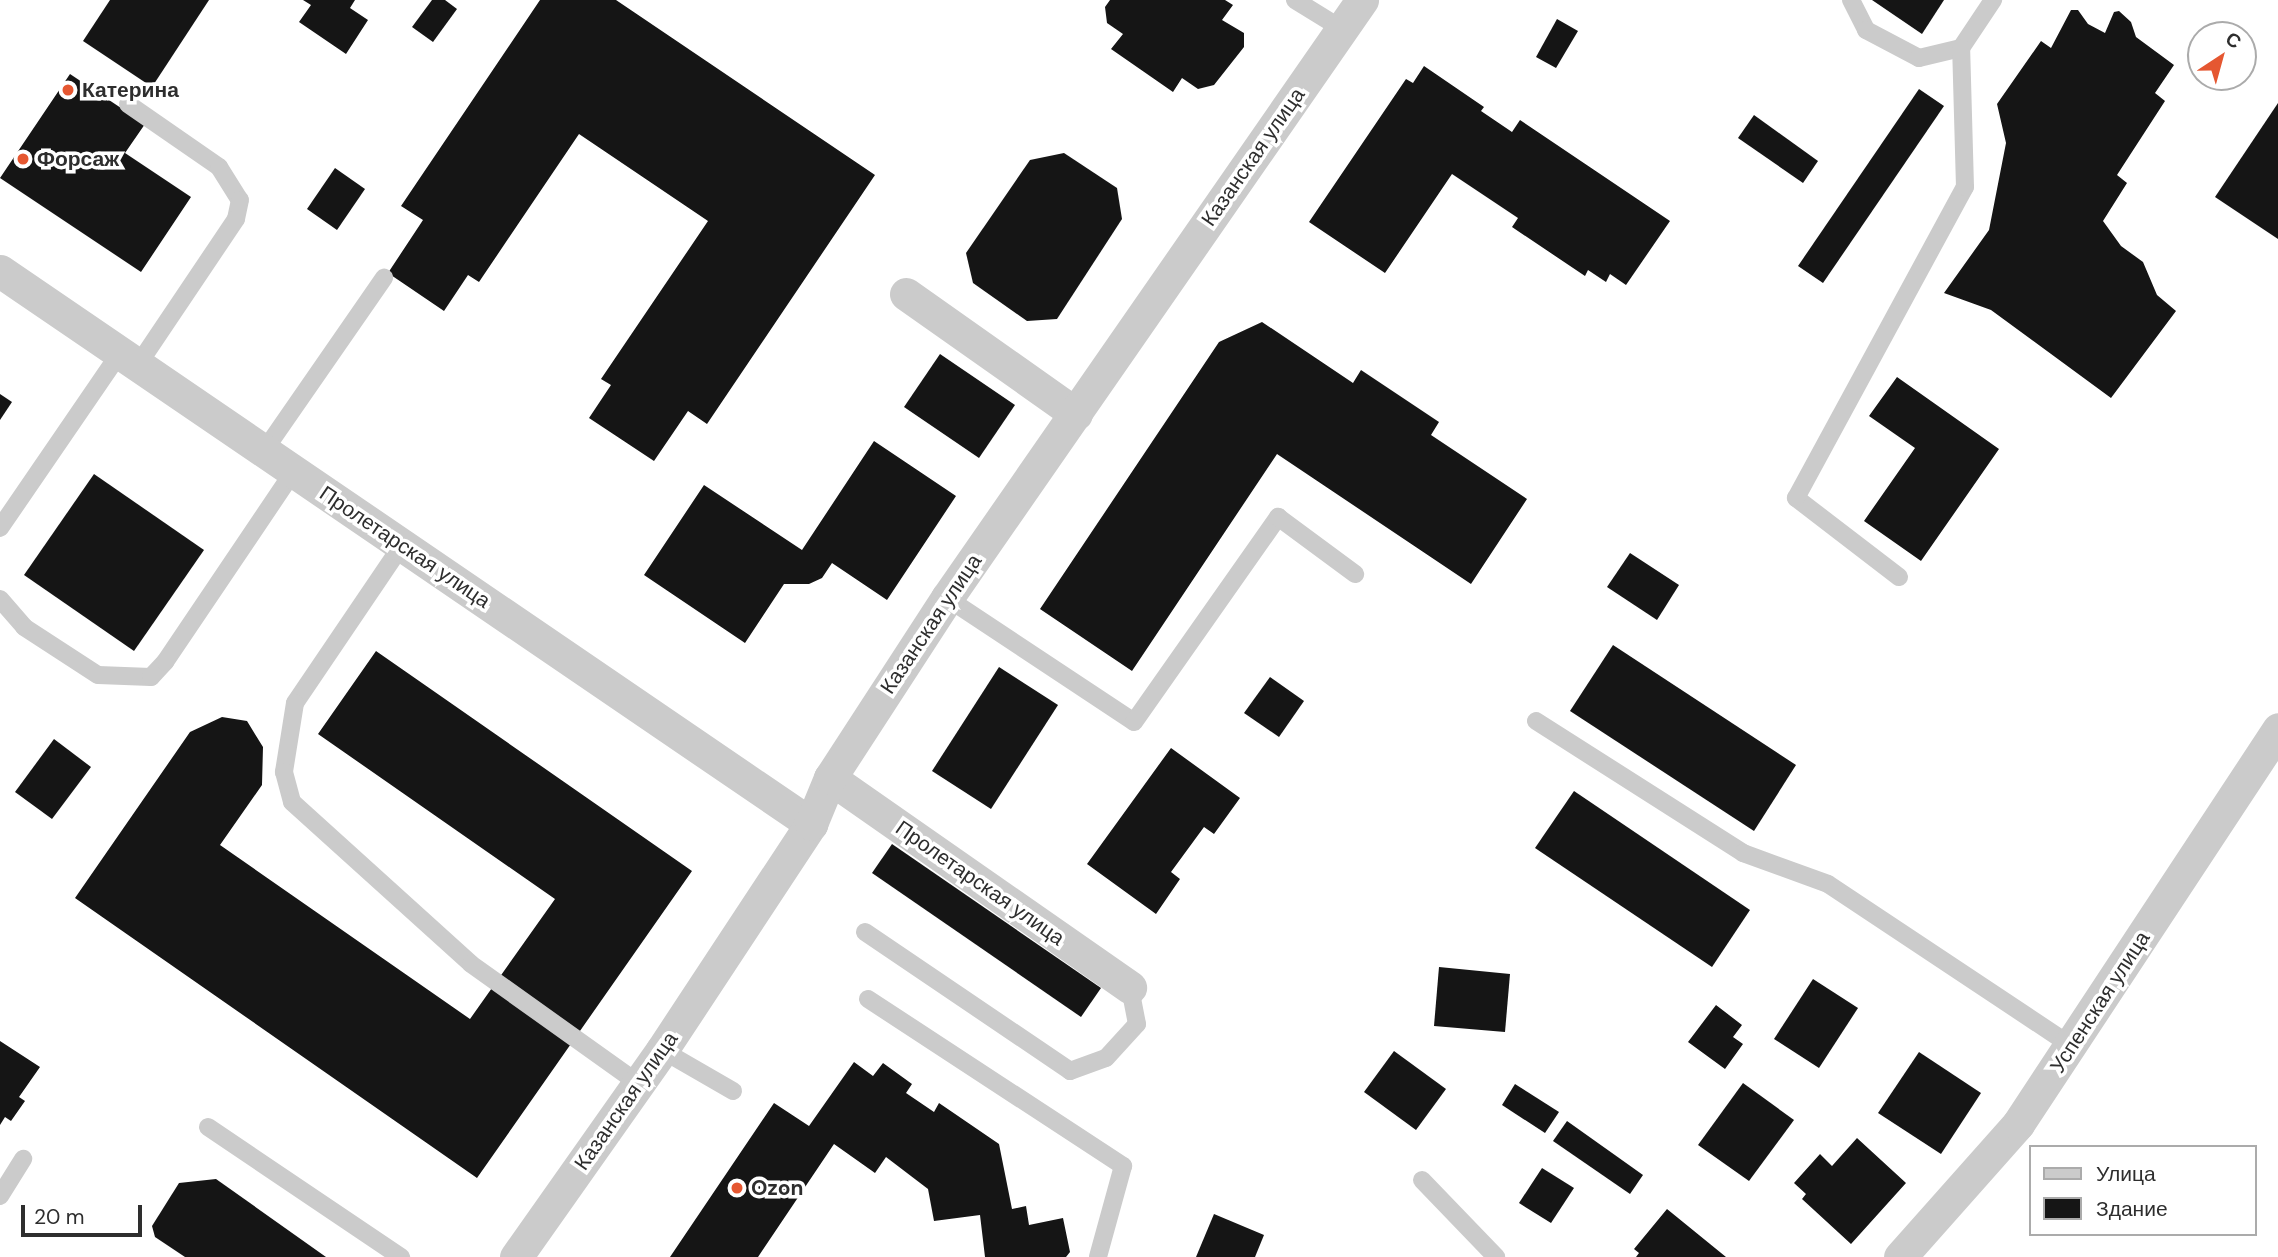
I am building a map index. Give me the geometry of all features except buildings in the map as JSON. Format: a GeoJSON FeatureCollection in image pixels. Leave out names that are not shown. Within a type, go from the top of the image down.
{"type":"FeatureCollection","features":[{"type":"Feature","properties":{"kind":"street","name":"Казанская улица"},"geometry":{"type":"LineString","coordinates":[[516,1257],[639,1084],[811,824],[830,778],[947,598],[1362,0]]}},
{"type":"Feature","properties":{"kind":"street","name":"Пролетарская улица"},"geometry":{"type":"LineString","coordinates":[[0,271],[811,824]]}},
{"type":"Feature","properties":{"kind":"street"},"geometry":{"type":"LineString","coordinates":[[906,294],[1076,414]]}},
{"type":"Feature","properties":{"kind":"street","name":"Успенская улица"},"geometry":{"type":"LineString","coordinates":[[1900,1257],[1981,1171],[2073,1046],[2278,729]]}},
{"type":"Feature","properties":{"kind":"street","name":"Пролетарская улица"},"geometry":{"type":"LineString","coordinates":[[830,778],[1129,988]]}},
{"type":"Feature","properties":{"kind":"lane"},"geometry":{"type":"LineString","coordinates":[[1295,0],[1342,29]]}},
{"type":"Feature","properties":{"kind":"lane"},"geometry":{"type":"LineString","coordinates":[[1851,0],[1866,30],[1919,58],[1961,48]]}},
{"type":"Feature","properties":{"kind":"lane"},"geometry":{"type":"LineString","coordinates":[[1899,578],[1796,498],[1965,187],[1961,48],[1993,0]]}},
{"type":"Feature","properties":{"kind":"lane"},"geometry":{"type":"LineString","coordinates":[[0,528],[236,219],[240,200],[219,167],[128,104]]}},
{"type":"Feature","properties":{"kind":"lane"},"geometry":{"type":"LineString","coordinates":[[264,451],[384,278]]}},
{"type":"Feature","properties":{"kind":"lane"},"geometry":{"type":"LineString","coordinates":[[0,598],[24,627],[98,675],[151,677],[294,471]]}},
{"type":"Feature","properties":{"kind":"lane"},"geometry":{"type":"LineString","coordinates":[[947,598],[1134,722],[1278,517],[1355,574]]}},
{"type":"Feature","properties":{"kind":"lane"},"geometry":{"type":"LineString","coordinates":[[402,545],[295,703],[284,772],[292,802],[471,964],[639,1084]]}},
{"type":"Feature","properties":{"kind":"lane"},"geometry":{"type":"LineString","coordinates":[[1536,721],[1743,853],[1828,884],[2073,1046]]}},
{"type":"Feature","properties":{"kind":"lane"},"geometry":{"type":"LineString","coordinates":[[865,933],[1070,1071],[1107,1059],[1137,1024],[1129,988]]}},
{"type":"Feature","properties":{"kind":"lane"},"geometry":{"type":"LineString","coordinates":[[868,999],[1124,1166],[1098,1257]]}},
{"type":"Feature","properties":{"kind":"lane"},"geometry":{"type":"LineString","coordinates":[[662,1050],[733,1091]]}},
{"type":"Feature","properties":{"kind":"lane"},"geometry":{"type":"LineString","coordinates":[[208,1127],[401,1257]]}},
{"type":"Feature","properties":{"kind":"lane"},"geometry":{"type":"LineString","coordinates":[[0,1196],[23,1159]]}},
{"type":"Feature","properties":{"kind":"lane"},"geometry":{"type":"LineString","coordinates":[[1422,1180],[1496,1257]]}},
{"type":"Feature","properties":{"kind":"place","name":"Катерина"},"geometry":{"type":"Point","coordinates":[68,90]}},
{"type":"Feature","properties":{"kind":"place","name":"Форсаж"},"geometry":{"type":"Point","coordinates":[23,159]}},
{"type":"Feature","properties":{"kind":"place","name":"Ozon"},"geometry":{"type":"Point","coordinates":[737,1188]}}]}
